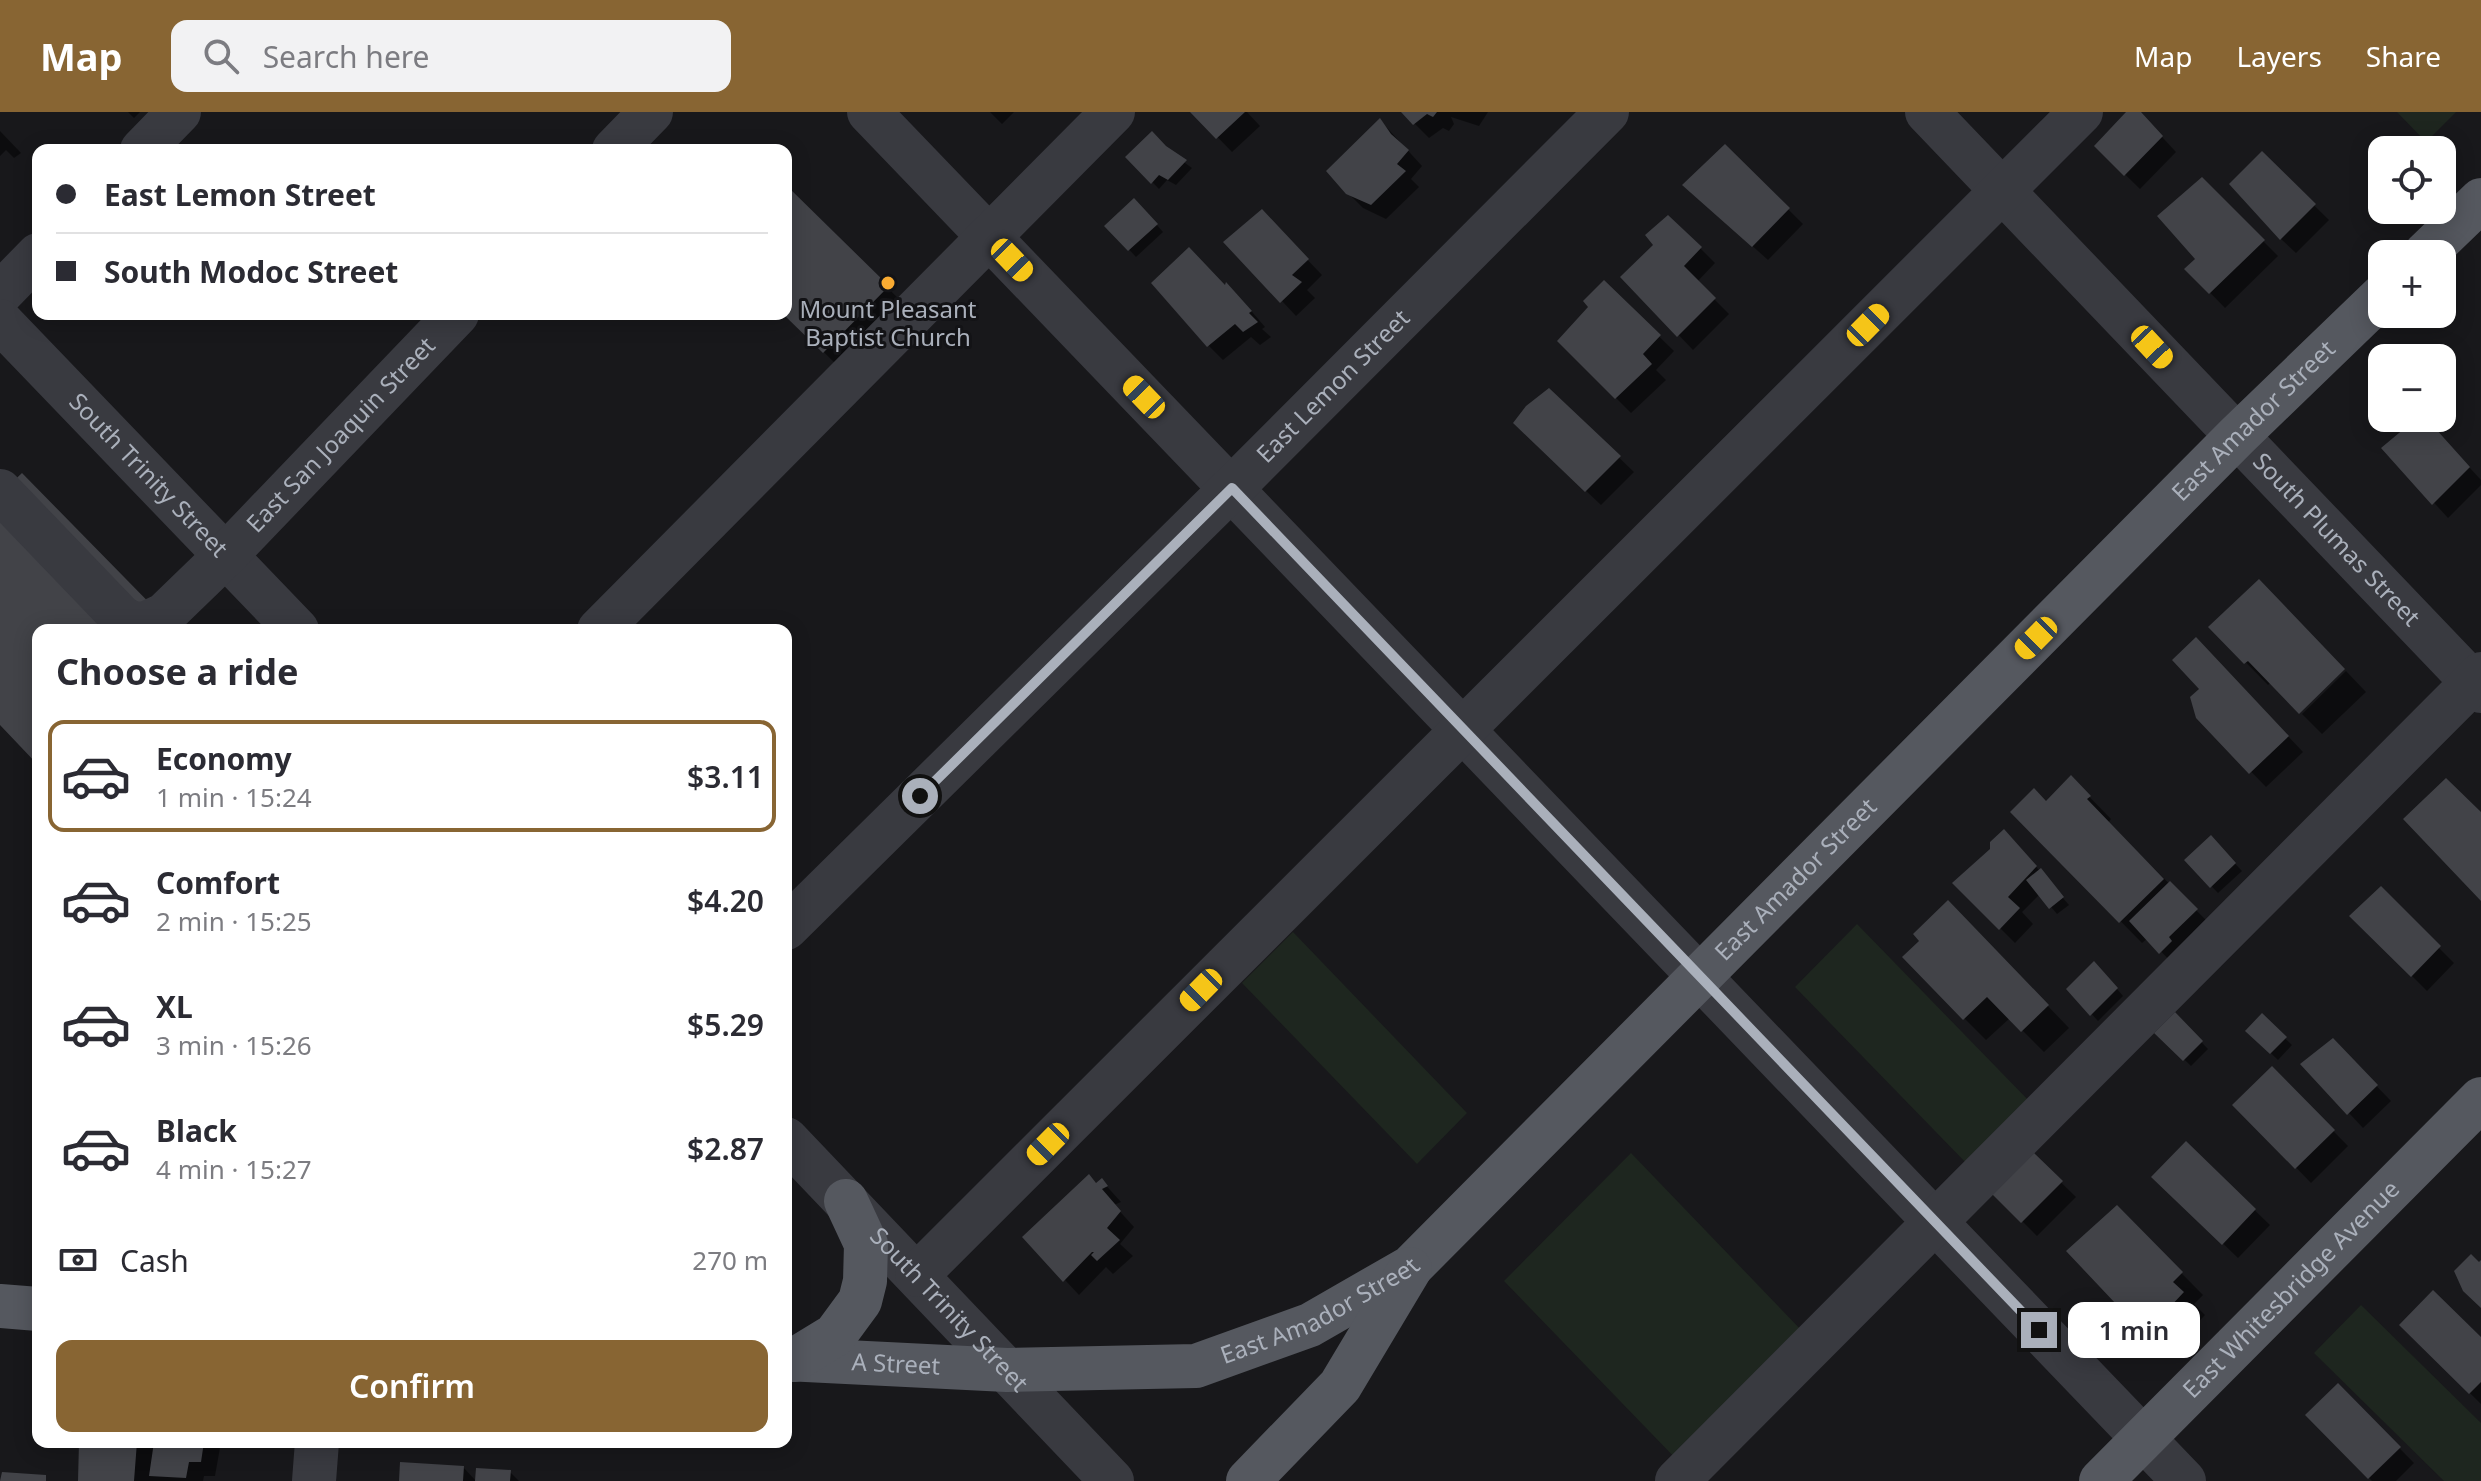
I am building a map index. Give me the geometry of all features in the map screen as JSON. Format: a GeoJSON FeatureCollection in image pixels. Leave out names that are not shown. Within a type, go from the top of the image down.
{"type":"FeatureCollection","features":[{"type":"Feature","properties":{"kind":"main road"},"geometry":{"type":"LineString","coordinates":[[2440,240],[2481,200]]}},
{"type":"Feature","properties":{"kind":"main road","name":"East Amador Street"},"geometry":{"type":"LineString","coordinates":[[1007,1370],[1196,1366],[1310,1325],[1411,1267],[2237,436],[2368,310]]}},
{"type":"Feature","properties":{"kind":"main road","name":"East Whitesbridge Avenue"},"geometry":{"type":"LineString","coordinates":[[2101,1481],[2481,1099]]}},
{"type":"Feature","properties":{"kind":"main road"},"geometry":{"type":"LineString","coordinates":[[792,1358],[835,1335],[860,1301],[865,1281],[866,1244],[846,1201]]}},
{"type":"Feature","properties":{"kind":"main road"},"geometry":{"type":"LineString","coordinates":[[1248,1481],[1340,1386],[1411,1267]]}},
{"type":"Feature","properties":{"kind":"main road"},"geometry":{"type":"LineString","coordinates":[[0,1306],[32,1309]]}},
{"type":"Feature","properties":{"kind":"main road","name":"A Street"},"geometry":{"type":"LineString","coordinates":[[792,1359],[1007,1370]]}},
{"type":"Feature","properties":{"kind":"street"},"geometry":{"type":"LineString","coordinates":[[148,144],[179,112]]}},
{"type":"Feature","properties":{"kind":"street"},"geometry":{"type":"LineString","coordinates":[[620,144],[651,112]]}},
{"type":"Feature","properties":{"kind":"street"},"geometry":{"type":"LineString","coordinates":[[869,112],[2184,1481]]}},
{"type":"Feature","properties":{"kind":"street"},"geometry":{"type":"LineString","coordinates":[[605,624],[1113,112]]}},
{"type":"Feature","properties":{"kind":"street","name":"East Lemon Street"},"geometry":{"type":"LineString","coordinates":[[792,922],[1607,112]]}},
{"type":"Feature","properties":{"kind":"street","name":"South Plumas Street"},"geometry":{"type":"LineString","coordinates":[[1927,112],[2478,682]]}},
{"type":"Feature","properties":{"kind":"street"},"geometry":{"type":"LineString","coordinates":[[917,1275],[2081,112]]}},
{"type":"Feature","properties":{"kind":"street"},"geometry":{"type":"LineString","coordinates":[[0,294],[32,261]]}},
{"type":"Feature","properties":{"kind":"street","name":"East San Joaquin Street"},"geometry":{"type":"LineString","coordinates":[[0,491],[120,616],[132,624],[147,623],[164,615],[225,556],[451,320]]}},
{"type":"Feature","properties":{"kind":"street","name":"South Trinity Street"},"geometry":{"type":"LineString","coordinates":[[0,321],[291,624]]}},
{"type":"Feature","properties":{"kind":"street"},"geometry":{"type":"LineString","coordinates":[[1677,1481],[2478,682]]}},
{"type":"Feature","properties":{"kind":"street","name":"South Trinity Street"},"geometry":{"type":"LineString","coordinates":[[792,1145],[1112,1481]]}},
{"type":"Feature","properties":{"kind":"street"},"geometry":{"type":"LineString","coordinates":[[314,1481],[317,1448]]}},
{"type":"Feature","properties":{"kind":"shaded area"},"geometry":{"type":"Polygon","coordinates":[[[2397,112],[2456,112],[2432,136],[2420,136],[2397,112]]]}},
{"type":"Feature","properties":{"kind":"shaded area"},"geometry":{"type":"Polygon","coordinates":[[[1857,924],[2033,1105],[1970,1167],[1795,987],[1857,924]]]}},
{"type":"Feature","properties":{"kind":"shaded area"},"geometry":{"type":"Polygon","coordinates":[[[1293,932],[1467,1113],[1417,1164],[1242,983],[1293,932]]]}},
{"type":"Feature","properties":{"kind":"shaded area"},"geometry":{"type":"Polygon","coordinates":[[[1631,1153],[1805,1334],[1679,1462],[1504,1281],[1631,1153]]]}},
{"type":"Feature","properties":{"kind":"shaded area"},"geometry":{"type":"Polygon","coordinates":[[[2361,1305],[2481,1423],[2481,1481],[2444,1481],[2314,1353],[2361,1305]]]}},
{"type":"Feature","properties":{"kind":"building"},"geometry":{"type":"Polygon","coordinates":[[[1190,112],[1245,112],[1216,139],[1190,112]]]}},
{"type":"Feature","properties":{"kind":"building"},"geometry":{"type":"Polygon","coordinates":[[[1401,112],[1437,112],[1433,117],[1427,114],[1413,125],[1401,112]]]}},
{"type":"Feature","properties":{"kind":"building"},"geometry":{"type":"Polygon","coordinates":[[[2126,112],[2141,112],[2163,136],[2124,176],[2094,146],[2126,112]]]}},
{"type":"Feature","properties":{"kind":"building"},"geometry":{"type":"Polygon","coordinates":[[[1380,118],[1391,134],[1409,150],[1397,164],[1406,171],[1371,205],[1346,194],[1326,171],[1380,118]]]}},
{"type":"Feature","properties":{"kind":"building"},"geometry":{"type":"Polygon","coordinates":[[[1152,131],[1166,146],[1187,160],[1168,180],[1159,175],[1151,184],[1125,157],[1152,131]]]}},
{"type":"Feature","properties":{"kind":"building"},"geometry":{"type":"Polygon","coordinates":[[[1725,144],[1790,208],[1752,247],[1682,185],[1725,144]]]}},
{"type":"Feature","properties":{"kind":"building"},"geometry":{"type":"Polygon","coordinates":[[[2262,151],[2316,204],[2280,240],[2229,184],[2262,151]]]}},
{"type":"Feature","properties":{"kind":"building"},"geometry":{"type":"Polygon","coordinates":[[[2202,177],[2265,240],[2209,294],[2184,269],[2195,259],[2157,216],[2202,177]]]}},
{"type":"Feature","properties":{"kind":"building"},"geometry":{"type":"Polygon","coordinates":[[[792,191],[889,286],[823,353],[789,320],[792,320],[792,191]]]}},
{"type":"Feature","properties":{"kind":"building"},"geometry":{"type":"Polygon","coordinates":[[[1134,198],[1158,224],[1128,251],[1104,226],[1134,198]]]}},
{"type":"Feature","properties":{"kind":"building"},"geometry":{"type":"Polygon","coordinates":[[[1262,209],[1309,259],[1292,275],[1302,282],[1280,303],[1223,242],[1262,209]]]}},
{"type":"Feature","properties":{"kind":"building"},"geometry":{"type":"Polygon","coordinates":[[[1668,215],[1702,247],[1684,266],[1716,298],[1677,337],[1620,277],[1653,245],[1645,235],[1668,215]]]}},
{"type":"Feature","properties":{"kind":"building"},"geometry":{"type":"Polygon","coordinates":[[[1189,247],[1225,285],[1226,282],[1258,322],[1243,332],[1235,324],[1207,347],[1151,283],[1189,247]]]}},
{"type":"Feature","properties":{"kind":"building"},"geometry":{"type":"Polygon","coordinates":[[[1604,280],[1661,335],[1643,354],[1652,364],[1615,399],[1557,341],[1588,307],[1583,301],[1604,280]]]}},
{"type":"Feature","properties":{"kind":"building"},"geometry":{"type":"Polygon","coordinates":[[[1549,388],[1621,456],[1585,492],[1513,423],[1526,406],[1549,388]]]}},
{"type":"Feature","properties":{"kind":"building"},"geometry":{"type":"Polygon","coordinates":[[[2400,432],[2439,432],[2470,467],[2432,505],[2381,448],[2400,432]]]}},
{"type":"Feature","properties":{"kind":"building"},"geometry":{"type":"Polygon","coordinates":[[[22,473],[170,624],[32,624],[32,759],[0,725],[0,494],[22,473]]]}},
{"type":"Feature","properties":{"kind":"building"},"geometry":{"type":"Polygon","coordinates":[[[2259,579],[2345,669],[2299,714],[2248,661],[2244,664],[2208,627],[2259,579]]]}},
{"type":"Feature","properties":{"kind":"building"},"geometry":{"type":"Polygon","coordinates":[[[2196,637],[2289,736],[2249,774],[2196,718],[2190,697],[2199,689],[2172,660],[2196,637]]]}},
{"type":"Feature","properties":{"kind":"building"},"geometry":{"type":"Polygon","coordinates":[[[2071,775],[2091,796],[2087,799],[2164,879],[2119,923],[2010,812],[2034,788],[2046,801],[2071,775]]]}},
{"type":"Feature","properties":{"kind":"building"},"geometry":{"type":"Polygon","coordinates":[[[2446,778],[2481,812],[2481,901],[2403,819],[2446,778]]]}},
{"type":"Feature","properties":{"kind":"building"},"geometry":{"type":"Polygon","coordinates":[[[2004,829],[2037,866],[2008,897],[2020,908],[1999,930],[1952,883],[1990,849],[1990,842],[2004,829]]]}},
{"type":"Feature","properties":{"kind":"building"},"geometry":{"type":"Polygon","coordinates":[[[2211,835],[2236,863],[2210,888],[2184,860],[2211,835]]]}},
{"type":"Feature","properties":{"kind":"building"},"geometry":{"type":"Polygon","coordinates":[[[2041,868],[2064,897],[2049,909],[2026,880],[2041,868]]]}},
{"type":"Feature","properties":{"kind":"building"},"geometry":{"type":"Polygon","coordinates":[[[2170,881],[2198,909],[2169,937],[2172,941],[2159,954],[2129,921],[2170,881]]]}},
{"type":"Feature","properties":{"kind":"building"},"geometry":{"type":"Polygon","coordinates":[[[2381,886],[2441,946],[2411,977],[2349,916],[2381,886]]]}},
{"type":"Feature","properties":{"kind":"building"},"geometry":{"type":"Polygon","coordinates":[[[1948,900],[2049,1005],[2021,1032],[1987,997],[1963,1020],[1902,957],[1919,941],[1913,934],[1948,900]]]}},
{"type":"Feature","properties":{"kind":"building"},"geometry":{"type":"Polygon","coordinates":[[[2094,961],[2118,988],[2090,1016],[2066,989],[2094,961]]]}},
{"type":"Feature","properties":{"kind":"building"},"geometry":{"type":"Polygon","coordinates":[[[2175,1012],[2203,1041],[2183,1061],[2154,1033],[2175,1012]]]}},
{"type":"Feature","properties":{"kind":"building"},"geometry":{"type":"Polygon","coordinates":[[[2262,1013],[2287,1037],[2270,1054],[2245,1031],[2262,1013]]]}},
{"type":"Feature","properties":{"kind":"building"},"geometry":{"type":"Polygon","coordinates":[[[2333,1038],[2378,1085],[2347,1115],[2300,1064],[2333,1038]]]}},
{"type":"Feature","properties":{"kind":"building"},"geometry":{"type":"Polygon","coordinates":[[[2272,1066],[2335,1130],[2295,1169],[2232,1105],[2272,1066]]]}},
{"type":"Feature","properties":{"kind":"building"},"geometry":{"type":"Polygon","coordinates":[[[2186,1141],[2256,1209],[2222,1245],[2151,1177],[2186,1141]]]}},
{"type":"Feature","properties":{"kind":"building"},"geometry":{"type":"Polygon","coordinates":[[[2034,1153],[2063,1181],[2021,1223],[1990,1192],[2034,1153]]]}},
{"type":"Feature","properties":{"kind":"building"},"geometry":{"type":"Polygon","coordinates":[[[1089,1174],[1096,1183],[1102,1178],[1108,1186],[1102,1189],[1121,1211],[1107,1228],[1120,1240],[1097,1261],[1092,1252],[1063,1282],[1022,1237],[1089,1174]]]}},
{"type":"Feature","properties":{"kind":"building"},"geometry":{"type":"Polygon","coordinates":[[[2117,1205],[2183,1272],[2173,1282],[2184,1292],[2152,1326],[2139,1316],[2133,1322],[2066,1251],[2117,1205]]]}},
{"type":"Feature","properties":{"kind":"building"},"geometry":{"type":"Polygon","coordinates":[[[2471,1254],[2479,1262],[2481,1260],[2481,1308],[2463,1291],[2454,1271],[2471,1254]]]}},
{"type":"Feature","properties":{"kind":"building"},"geometry":{"type":"Polygon","coordinates":[[[2433,1290],[2481,1337],[2481,1382],[2469,1394],[2399,1325],[2433,1290]]]}},
{"type":"Feature","properties":{"kind":"building"},"geometry":{"type":"Polygon","coordinates":[[[2338,1383],[2401,1447],[2368,1479],[2305,1415],[2338,1383]]]}},
{"type":"Feature","properties":{"kind":"building"},"geometry":{"type":"Polygon","coordinates":[[[79,1448],[137,1448],[134,1481],[78,1481],[79,1448]]]}},
{"type":"Feature","properties":{"kind":"building"},"geometry":{"type":"Polygon","coordinates":[[[153,1448],[203,1448],[201,1462],[189,1462],[186,1478],[149,1476],[153,1448]]]}},
{"type":"Feature","properties":{"kind":"building"},"geometry":{"type":"Polygon","coordinates":[[[400,1462],[464,1466],[463,1481],[399,1481],[400,1462]]]}},
{"type":"Feature","properties":{"kind":"building"},"geometry":{"type":"Polygon","coordinates":[[[476,1468],[511,1470],[510,1481],[475,1481],[476,1468]]]}},
{"type":"Feature","properties":{"kind":"building"},"geometry":{"type":"Polygon","coordinates":[[[2,1472],[46,1475],[46,1481],[0,1481],[2,1472]]]}},
{"type":"Feature","properties":{"kind":"place","name":"Mount Pleasant Baptist Church"},"geometry":{"type":"Point","coordinates":[888,283]}},
{"type":"Feature","properties":{"kind":"route"},"geometry":{"type":"LineString","coordinates":[[920,796],[1232,488],[2039,1330]]}}]}
